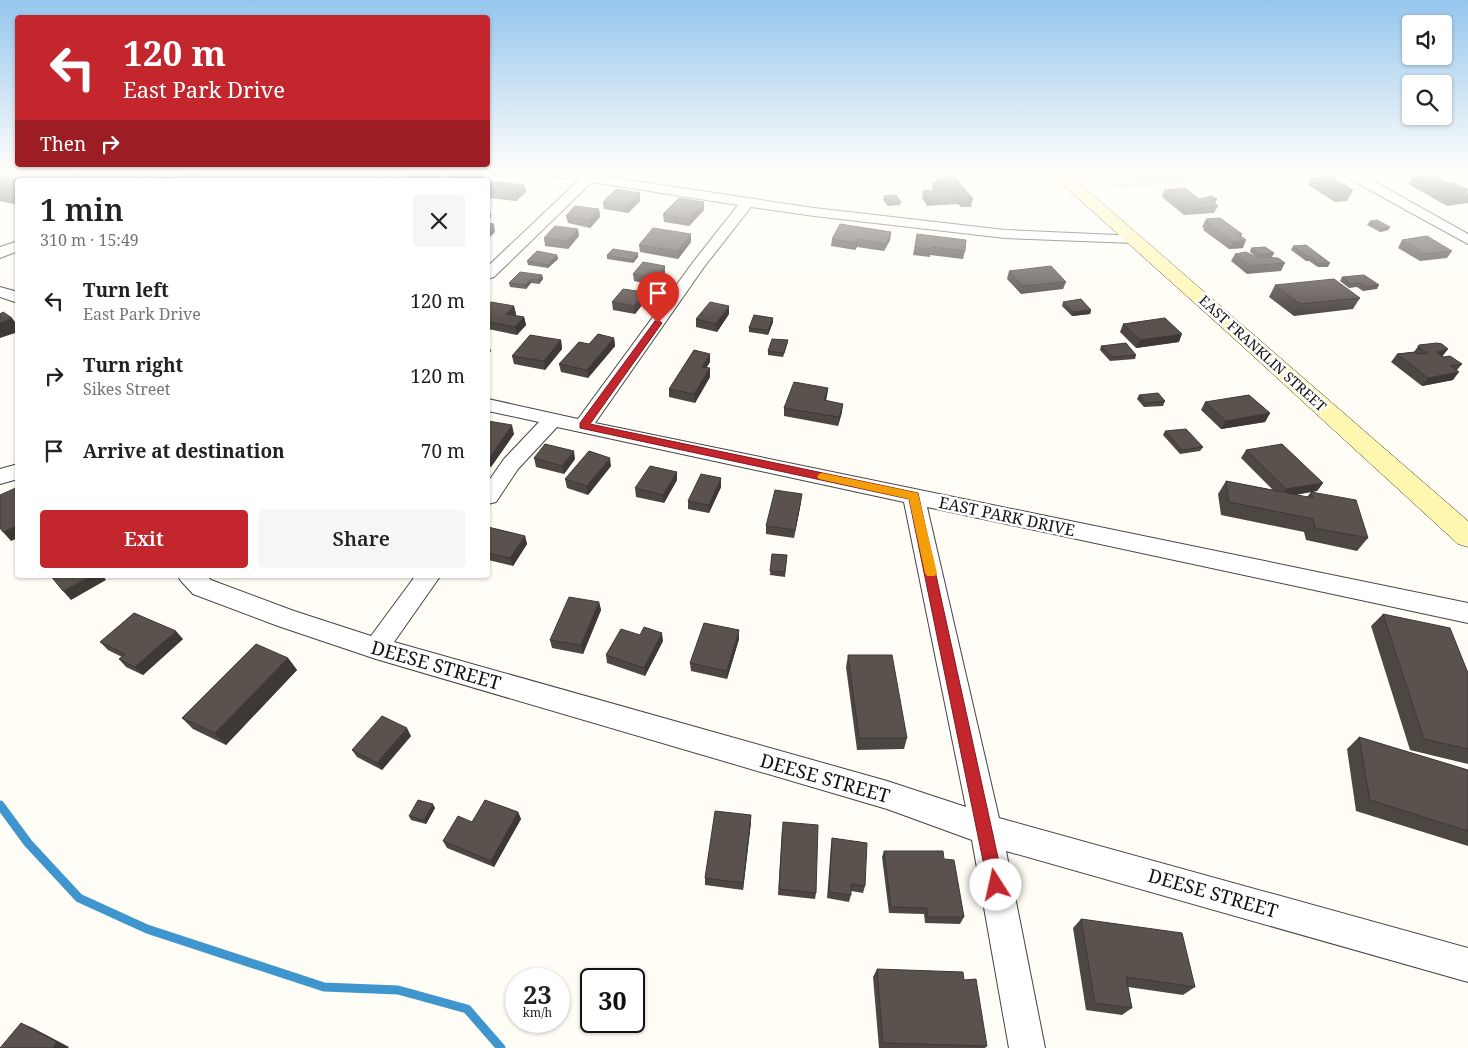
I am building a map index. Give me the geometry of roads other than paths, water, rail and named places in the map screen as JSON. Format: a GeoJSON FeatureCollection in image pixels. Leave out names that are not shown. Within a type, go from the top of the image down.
{"type":"FeatureCollection","features":[{"type":"Feature","properties":{"kind":"main road","name":"EAST FRANKLIN STREET"},"geometry":{"type":"LineString","coordinates":[[1112,220],[1468,537]]}},
{"type":"Feature","properties":{"kind":"street"},"geometry":{"type":"LineString","coordinates":[[490,272],[545,220]]}},
{"type":"Feature","properties":{"kind":"street"},"geometry":{"type":"LineString","coordinates":[[583,426],[699,264],[733,220]]}},
{"type":"Feature","properties":{"kind":"street"},"geometry":{"type":"LineString","coordinates":[[883,220],[1005,234],[1134,239]]}},
{"type":"Feature","properties":{"kind":"street"},"geometry":{"type":"LineString","coordinates":[[1432,220],[1468,240]]}},
{"type":"Feature","properties":{"kind":"street"},"geometry":{"type":"LineString","coordinates":[[0,253],[15,246]]}},
{"type":"Feature","properties":{"kind":"street"},"geometry":{"type":"LineString","coordinates":[[0,292],[15,297]]}},
{"type":"Feature","properties":{"kind":"street","name":"EAST PARK DRIVE"},"geometry":{"type":"LineString","coordinates":[[490,405],[1468,613]]}},
{"type":"Feature","properties":{"kind":"street"},"geometry":{"type":"LineString","coordinates":[[490,493],[511,464],[553,419]]}},
{"type":"Feature","properties":{"kind":"street"},"geometry":{"type":"LineString","coordinates":[[0,477],[15,472]]}},
{"type":"Feature","properties":{"kind":"street"},"geometry":{"type":"LineString","coordinates":[[914,496],[986,830],[1027,1048]]}},
{"type":"Feature","properties":{"kind":"street","name":"DEESE STREET"},"geometry":{"type":"LineString","coordinates":[[192,578],[202,587],[287,620],[376,648],[887,795],[952,816],[986,830],[1468,965]]}},
{"type":"Feature","properties":{"kind":"street"},"geometry":{"type":"LineString","coordinates":[[376,648],[428,578]]}},
{"type":"Feature","properties":{"kind":"waterway"},"geometry":{"type":"LineString","coordinates":[[0,805],[28,843],[79,898],[147,929],[324,987],[398,990],[467,1009],[501,1048]]}}]}
